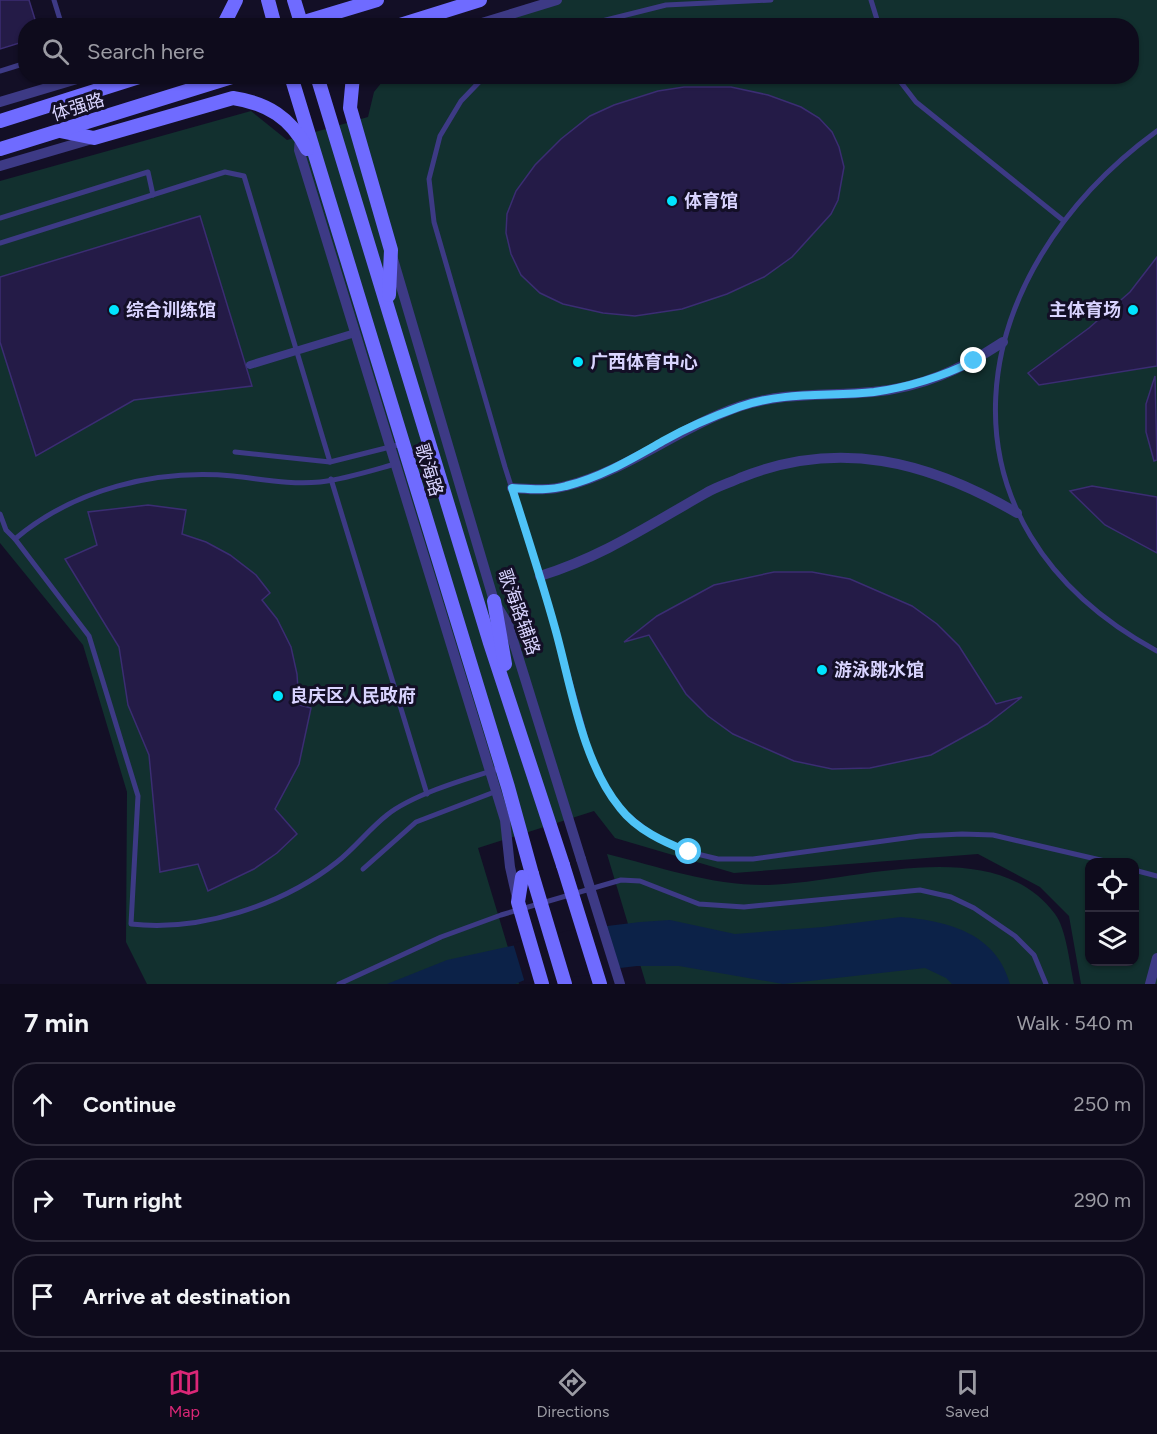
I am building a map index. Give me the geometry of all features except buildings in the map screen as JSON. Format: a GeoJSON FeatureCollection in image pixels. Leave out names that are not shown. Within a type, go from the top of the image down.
{"type":"FeatureCollection","features":[{"type":"Feature","properties":{"kind":"main road"},"geometry":{"type":"LineString","coordinates":[[227,18],[236,0]]}},
{"type":"Feature","properties":{"kind":"main road"},"geometry":{"type":"LineString","coordinates":[[268,0],[273,18]]}},
{"type":"Feature","properties":{"kind":"main road"},"geometry":{"type":"LineString","coordinates":[[294,0],[297,18]]}},
{"type":"Feature","properties":{"kind":"main road"},"geometry":{"type":"LineString","coordinates":[[320,18],[377,0]]}},
{"type":"Feature","properties":{"kind":"main road"},"geometry":{"type":"LineString","coordinates":[[424,18],[480,0]]}},
{"type":"Feature","properties":{"kind":"main road","name":"体强路"},"geometry":{"type":"LineString","coordinates":[[0,121],[117,84]]}},
{"type":"Feature","properties":{"kind":"main road","name":"体强路"},"geometry":{"type":"LineString","coordinates":[[0,149],[210,84]]}},
{"type":"Feature","properties":{"kind":"main road","name":"歌海路"},"geometry":{"type":"LineString","coordinates":[[293,84],[401,463],[502,789],[527,854],[522,877],[566,984]]}},
{"type":"Feature","properties":{"kind":"main road","name":"歌海路"},"geometry":{"type":"LineString","coordinates":[[319,84],[490,643],[510,699],[600,984]]}},
{"type":"Feature","properties":{"kind":"main road"},"geometry":{"type":"LineString","coordinates":[[352,84],[350,108],[391,250],[388,307]]}},
{"type":"Feature","properties":{"kind":"main road"},"geometry":{"type":"LineString","coordinates":[[60,131],[94,138],[233,98],[254,101],[274,110],[300,136],[318,168]]}},
{"type":"Feature","properties":{"kind":"main road"},"geometry":{"type":"LineString","coordinates":[[494,601],[510,699]]}},
{"type":"Feature","properties":{"kind":"main road"},"geometry":{"type":"LineString","coordinates":[[522,877],[518,903],[542,984]]}},
{"type":"Feature","properties":{"kind":"street"},"geometry":{"type":"LineString","coordinates":[[498,18],[557,0]]}},
{"type":"Feature","properties":{"kind":"street"},"geometry":{"type":"LineString","coordinates":[[0,102],[58,84]]}},
{"type":"Feature","properties":{"kind":"street"},"geometry":{"type":"LineString","coordinates":[[302,115],[299,150],[355,333],[396,445]]}},
{"type":"Feature","properties":{"kind":"street"},"geometry":{"type":"LineString","coordinates":[[0,166],[94,138]]}},
{"type":"Feature","properties":{"kind":"street","name":"歌海路辅路"},"geometry":{"type":"LineString","coordinates":[[391,250],[494,601],[508,624],[620,984]]}},
{"type":"Feature","properties":{"kind":"street"},"geometry":{"type":"LineString","coordinates":[[250,365],[355,333]]}},
{"type":"Feature","properties":{"kind":"street"},"geometry":{"type":"LineString","coordinates":[[512,488],[565,487],[596,476],[700,423],[741,406],[783,396],[873,392],[913,385],[944,376],[1003,342]]}},
{"type":"Feature","properties":{"kind":"street"},"geometry":{"type":"LineString","coordinates":[[540,576],[584,560],[636,536],[708,491],[758,471],[800,459],[869,458],[904,465],[957,482],[1017,513]]}},
{"type":"Feature","properties":{"kind":"street"},"geometry":{"type":"LineString","coordinates":[[502,789],[505,820],[522,877]]}},
{"type":"Feature","properties":{"kind":"street"},"geometry":{"type":"LineString","coordinates":[[1150,984],[1157,958]]}},
{"type":"Feature","properties":{"kind":"lane"},"geometry":{"type":"LineString","coordinates":[[54,0],[60,18]]}},
{"type":"Feature","properties":{"kind":"lane"},"geometry":{"type":"LineString","coordinates":[[614,18],[666,5],[771,0]]}},
{"type":"Feature","properties":{"kind":"lane"},"geometry":{"type":"LineString","coordinates":[[871,0],[877,18]]}},
{"type":"Feature","properties":{"kind":"lane"},"geometry":{"type":"LineString","coordinates":[[0,71],[18,65]]}},
{"type":"Feature","properties":{"kind":"lane"},"geometry":{"type":"LineString","coordinates":[[477,84],[461,101],[440,136],[429,179],[437,238],[540,576],[589,750],[604,785],[621,810],[659,840],[689,852],[718,859],[753,859],[921,836],[993,835],[1092,858]]}},
{"type":"Feature","properties":{"kind":"lane"},"geometry":{"type":"LineString","coordinates":[[902,84],[916,102],[1064,221]]}},
{"type":"Feature","properties":{"kind":"lane"},"geometry":{"type":"LineString","coordinates":[[1157,131],[1109,170],[1064,221],[1028,281],[1003,342],[996,380],[994,413],[998,451],[1017,513],[1049,566],[1073,592],[1108,622],[1157,651]]}},
{"type":"Feature","properties":{"kind":"lane"},"geometry":{"type":"LineString","coordinates":[[0,218],[148,172],[153,195]]}},
{"type":"Feature","properties":{"kind":"lane"},"geometry":{"type":"LineString","coordinates":[[0,243],[225,172],[244,176],[330,462]]}},
{"type":"Feature","properties":{"kind":"lane"},"geometry":{"type":"LineString","coordinates":[[235,452],[330,462],[396,445]]}},
{"type":"Feature","properties":{"kind":"lane"},"geometry":{"type":"LineString","coordinates":[[15,538],[33,522],[76,501],[132,482],[180,475],[231,476],[290,483],[331,480],[401,463]]}},
{"type":"Feature","properties":{"kind":"lane"},"geometry":{"type":"LineString","coordinates":[[331,480],[427,794]]}},
{"type":"Feature","properties":{"kind":"lane"},"geometry":{"type":"LineString","coordinates":[[0,514],[6,530],[15,538],[89,636],[138,796],[131,924],[153,927],[201,921],[260,905],[307,882],[336,863],[388,814],[427,794],[496,770]]}},
{"type":"Feature","properties":{"kind":"lane"},"geometry":{"type":"LineString","coordinates":[[363,869],[416,822],[502,789]]}},
{"type":"Feature","properties":{"kind":"lane"},"geometry":{"type":"LineString","coordinates":[[1139,871],[1157,876]]}},
{"type":"Feature","properties":{"kind":"lane"},"geometry":{"type":"LineString","coordinates":[[339,984],[441,938],[501,915],[621,880],[640,881],[699,904],[744,907],[920,890],[951,897],[974,908],[1015,936],[1034,955],[1046,984]]}},
{"type":"Feature","properties":{"kind":"green space","name":"广西体育中心"},"geometry":{"type":"Polygon","coordinates":[[[560,0],[1157,0],[1157,984],[1081,984],[1069,916],[1040,887],[978,854],[734,873],[615,838],[594,811],[478,848],[519,984],[147,984],[126,942],[127,792],[83,645],[0,543],[0,181],[251,111],[287,140],[368,117],[374,92],[380,84],[1139,84],[1139,18],[507,18],[560,0]]]}},
{"type":"Feature","properties":{"kind":"green space"},"geometry":{"type":"Polygon","coordinates":[[[607,854],[687,875],[747,884],[802,882],[920,868],[960,868],[996,874],[1028,889],[1055,914],[1065,937],[1074,984],[646,984],[607,854]]]}},
{"type":"Feature","properties":{"kind":"water"},"geometry":{"type":"Polygon","coordinates":[[[901,917],[936,922],[968,933],[982,941],[994,953],[1010,984],[952,984],[946,978],[925,968],[783,984],[679,966],[637,966],[527,979],[515,984],[387,984],[447,960],[599,927],[670,920],[735,934],[823,927],[901,917]]]}},
{"type":"Feature","properties":{"kind":"pier"},"geometry":{"type":"Polygon","coordinates":[[[598,924],[621,971],[525,983],[513,943],[598,924]]]}},
{"type":"Feature","properties":{"kind":"place","name":"体育馆"},"geometry":{"type":"Point","coordinates":[672,201]}},
{"type":"Feature","properties":{"kind":"place","name":"综合训练馆"},"geometry":{"type":"Point","coordinates":[114,310]}},
{"type":"Feature","properties":{"kind":"place","name":"主体育场"},"geometry":{"type":"Point","coordinates":[1133,310]}},
{"type":"Feature","properties":{"kind":"place","name":"广西体育中心"},"geometry":{"type":"Point","coordinates":[578,362]}},
{"type":"Feature","properties":{"kind":"place","name":"游泳跳水馆"},"geometry":{"type":"Point","coordinates":[822,670]}},
{"type":"Feature","properties":{"kind":"place","name":"良庆区人民政府"},"geometry":{"type":"Point","coordinates":[278,696]}},
{"type":"Feature","properties":{"kind":"route"},"geometry":{"type":"LineString","coordinates":[[689,852],[659,840],[639,826],[621,810],[604,785],[589,750],[547,598],[512,488],[565,487],[596,476],[629,461],[666,439],[741,406],[783,396],[873,392],[913,385],[944,376],[974,361]]}}]}
